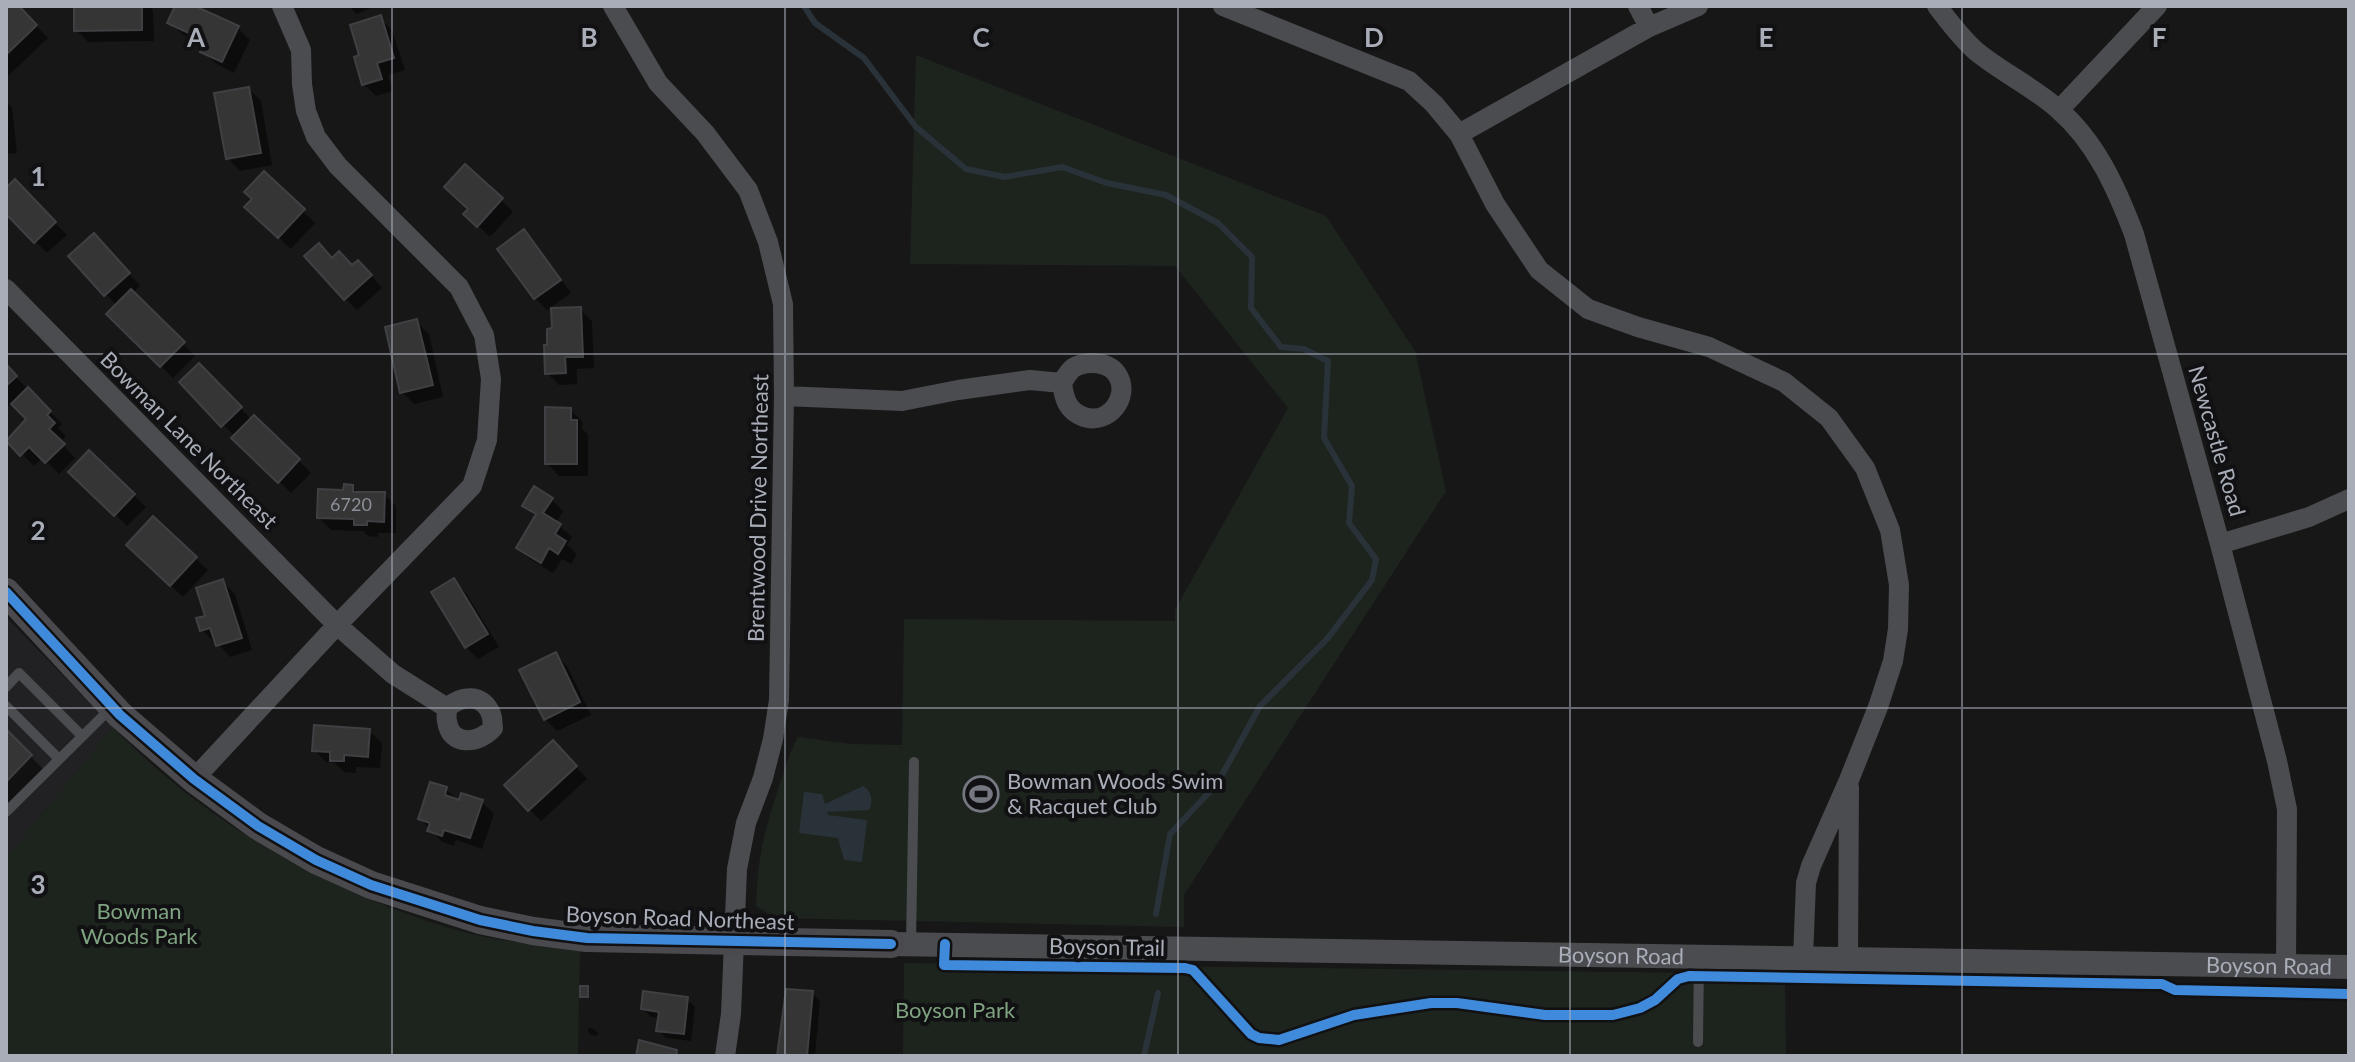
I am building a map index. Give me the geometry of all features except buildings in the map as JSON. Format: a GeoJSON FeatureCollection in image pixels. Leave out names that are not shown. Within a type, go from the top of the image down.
{"type":"FeatureCollection","features":[{"type":"Feature","properties":{"kind":"main road","name":"Boyson Road Northeast"},"geometry":{"type":"LineString","coordinates":[[6,592],[112,706],[194,779],[258,826],[316,860],[371,885],[480,920],[587,938],[901,944]]}},
{"type":"Feature","properties":{"kind":"street"},"geometry":{"type":"LineString","coordinates":[[194,779],[472,486],[487,440],[491,379],[484,335],[459,287],[338,166],[316,137],[306,111],[301,50],[282,6]]}},
{"type":"Feature","properties":{"kind":"street","name":"Brentwood Drive Northeast"},"geometry":{"type":"LineString","coordinates":[[613,6],[658,83],[705,133],[748,190],[768,242],[783,304],[779,700],[773,739],[763,778],[746,823],[737,869],[731,1014],[725,1056]]}},
{"type":"Feature","properties":{"kind":"street"},"geometry":{"type":"LineString","coordinates":[[1223,6],[1409,81],[1434,104],[1459,134],[1495,204],[1539,270],[1588,309],[1709,347],[1784,382],[1829,418],[1865,468],[1890,530],[1899,585],[1898,629],[1889,673],[1806,883],[1803,958]]}},
{"type":"Feature","properties":{"kind":"street"},"geometry":{"type":"LineString","coordinates":[[1638,6],[1649,27]]}},
{"type":"Feature","properties":{"kind":"street"},"geometry":{"type":"LineString","coordinates":[[1459,134],[1649,27],[1698,6]]}},
{"type":"Feature","properties":{"kind":"street","name":"Newcastle Road"},"geometry":{"type":"LineString","coordinates":[[1937,6],[1976,51],[2030,86],[2076,127],[2098,156],[2117,190],[2134,234],[2220,544],[2287,809],[2286,966]]}},
{"type":"Feature","properties":{"kind":"street"},"geometry":{"type":"LineString","coordinates":[[2059,110],[2157,6]]}},
{"type":"Feature","properties":{"kind":"street","name":"Bowman Lane Northeast"},"geometry":{"type":"LineString","coordinates":[[6,289],[337,625],[393,674],[447,708]]}},
{"type":"Feature","properties":{"kind":"street"},"geometry":{"type":"LineString","coordinates":[[784,396],[902,401],[1030,380],[1062,383]]}},
{"type":"Feature","properties":{"kind":"street"},"geometry":{"type":"LineString","coordinates":[[2220,544],[2309,517],[2349,499]]}},
{"type":"Feature","properties":{"kind":"street"},"geometry":{"type":"LineString","coordinates":[[1848,959],[1849,780]]}},
{"type":"Feature","properties":{"kind":"street","name":"Boyson Road"},"geometry":{"type":"LineString","coordinates":[[901,944],[2349,967]]}},
{"type":"Feature","properties":{"kind":"lane"},"geometry":{"type":"LineString","coordinates":[[6,687],[19,673],[82,736]]}},
{"type":"Feature","properties":{"kind":"lane"},"geometry":{"type":"LineString","coordinates":[[6,706],[59,759]]}},
{"type":"Feature","properties":{"kind":"lane"},"geometry":{"type":"LineString","coordinates":[[6,812],[112,706]]}},
{"type":"Feature","properties":{"kind":"lane"},"geometry":{"type":"LineString","coordinates":[[901,944],[914,762]]}},
{"type":"Feature","properties":{"kind":"lane"},"geometry":{"type":"LineString","coordinates":[[1698,1042],[1699,956]]}},
{"type":"Feature","properties":{"kind":"shaded area"},"geometry":{"type":"Polygon","coordinates":[[[6,617],[113,727],[6,858],[6,617]]]}},
{"type":"Feature","properties":{"kind":"shaded area"},"geometry":{"type":"Polygon","coordinates":[[[863,786],[871,796],[869,810],[827,812],[828,815],[867,820],[862,862],[844,860],[838,838],[799,833],[804,792],[822,794],[825,804],[863,786]]]}},
{"type":"Feature","properties":{"kind":"green space"},"geometry":{"type":"Polygon","coordinates":[[[916,55],[1326,216],[1415,351],[1446,491],[1184,895],[1184,927],[775,918],[756,906],[765,833],[798,737],[851,744],[902,745],[904,619],[1175,621],[1175,610],[1288,408],[1175,266],[910,264],[916,55]]]}},
{"type":"Feature","properties":{"kind":"green space","name":"Bowman Woods Park"},"geometry":{"type":"Polygon","coordinates":[[[113,727],[189,795],[231,825],[321,877],[416,917],[464,932],[507,941],[580,949],[578,1056],[6,1056],[6,858],[113,727]]]}},
{"type":"Feature","properties":{"kind":"green space","name":"Boyson Park"},"geometry":{"type":"Polygon","coordinates":[[[904,963],[1785,974],[1786,1056],[903,1056],[904,963]]]}},
{"type":"Feature","properties":{"kind":"waterway"},"geometry":{"type":"LineString","coordinates":[[804,6],[815,23],[864,58],[916,127],[966,169],[1005,177],[1062,167],[1107,183],[1166,195],[1218,223],[1252,257],[1251,308],[1281,347],[1304,349],[1328,361],[1324,438],[1352,486],[1349,523],[1376,559],[1372,580],[1327,639],[1260,706],[1217,784],[1170,834],[1156,914]]}},
{"type":"Feature","properties":{"kind":"waterway"},"geometry":{"type":"LineString","coordinates":[[1144,1056],[1158,993]]}},
{"type":"Feature","properties":{"kind":"cycle path"},"geometry":{"type":"LineString","coordinates":[[6,592],[120,715],[194,779],[258,826],[316,860],[371,885],[480,920],[587,938],[891,944]]}},
{"type":"Feature","properties":{"kind":"cycle path","name":"Boyson Trail"},"geometry":{"type":"LineString","coordinates":[[945,944],[944,965],[1193,970],[1251,1034],[1279,1040],[1354,1015],[1431,1003],[1457,1003],[1545,1015],[1613,1015],[1640,1008],[1655,1000],[1678,979],[1689,976],[2162,984],[2175,990],[2349,994]]}},
{"type":"Feature","properties":{"kind":"place","name":"Bowman Woods Swim & Racquet Club"},"geometry":{"type":"Point","coordinates":[981,794]}}]}
